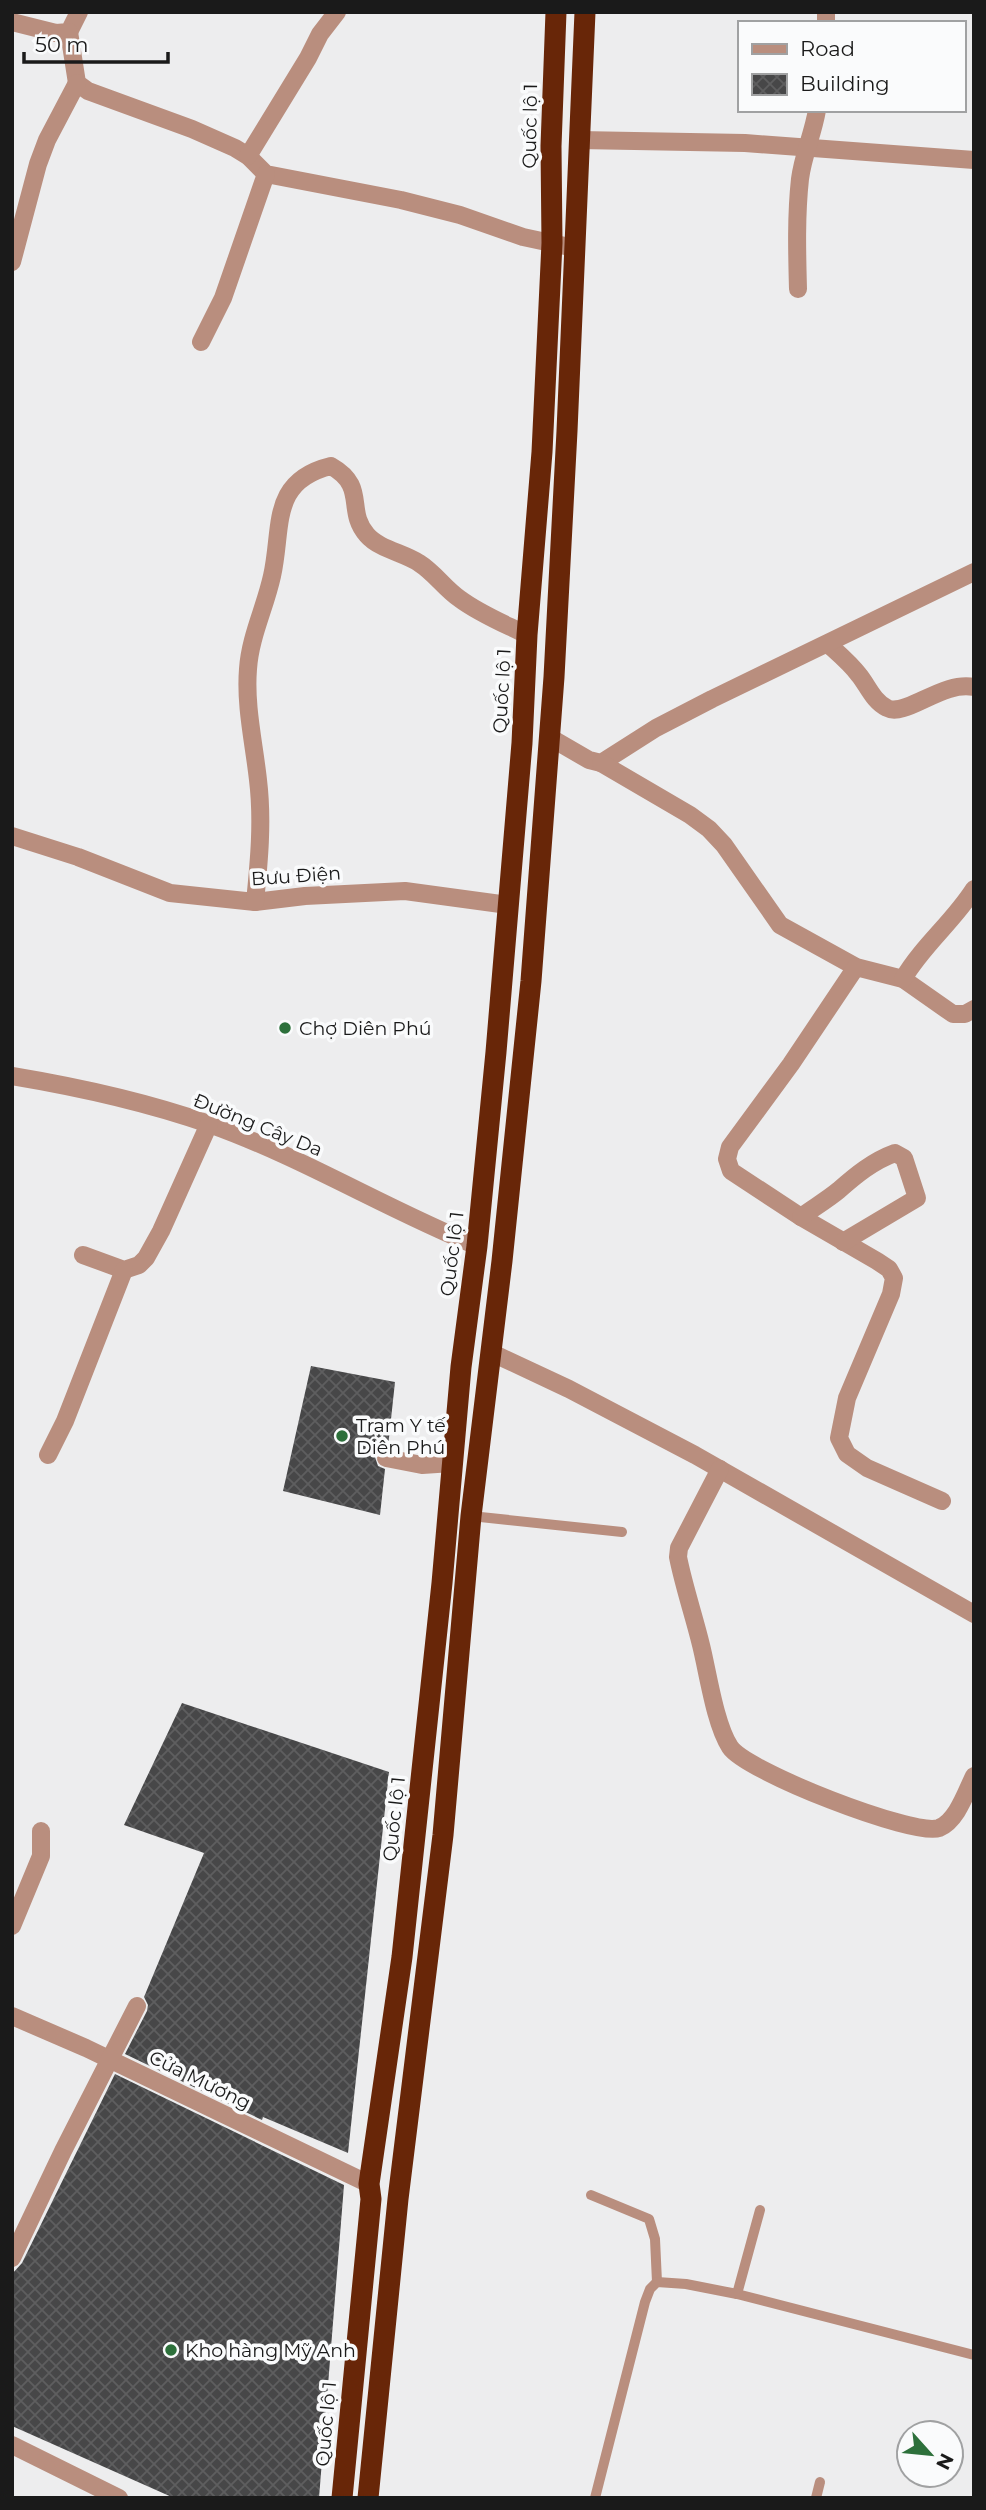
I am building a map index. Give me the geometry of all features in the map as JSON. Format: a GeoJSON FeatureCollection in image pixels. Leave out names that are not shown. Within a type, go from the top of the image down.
{"type":"FeatureCollection","features":[{"type":"Feature","properties":{"kind":"highway","name":"Quốc lộ 1"},"geometry":{"type":"LineString","coordinates":[[342,2498],[370,2199],[369,2184],[402,1957],[461,1367],[477,1246],[522,743],[527,635],[542,452],[552,243],[551,145],[556,12]]}},
{"type":"Feature","properties":{"kind":"highway"},"geometry":{"type":"LineString","coordinates":[[368,2498],[398,2199],[443,1835],[471,1516],[524,1052],[551,738],[584,12]]}},
{"type":"Feature","properties":{"kind":"street"},"geometry":{"type":"LineString","coordinates":[[12,262],[38,164],[47,140],[77,83],[69,32],[79,12]]}},
{"type":"Feature","properties":{"kind":"street"},"geometry":{"type":"LineString","coordinates":[[248,156],[320,34],[337,12]]}},
{"type":"Feature","properties":{"kind":"street"},"geometry":{"type":"LineString","coordinates":[[12,22],[56,33],[69,32]]}},
{"type":"Feature","properties":{"kind":"street"},"geometry":{"type":"LineString","coordinates":[[77,83],[88,91],[192,129],[248,156],[266,174],[401,200],[552,243],[575,247]]}},
{"type":"Feature","properties":{"kind":"street"},"geometry":{"type":"LineString","coordinates":[[798,289],[800,180],[805,148],[817,112]]}},
{"type":"Feature","properties":{"kind":"street"},"geometry":{"type":"LineString","coordinates":[[579,140],[745,143],[974,160]]}},
{"type":"Feature","properties":{"kind":"street"},"geometry":{"type":"LineString","coordinates":[[201,342],[223,298],[266,174]]}},
{"type":"Feature","properties":{"kind":"street"},"geometry":{"type":"LineString","coordinates":[[255,902],[260,819],[258,781],[250,730],[248,667],[272,576],[279,518],[285,497],[299,480],[331,466],[344,473],[352,486],[360,525],[369,538],[417,561],[458,598],[527,635]]}},
{"type":"Feature","properties":{"kind":"street"},"geometry":{"type":"LineString","coordinates":[[601,763],[656,728],[974,572]]}},
{"type":"Feature","properties":{"kind":"street"},"geometry":{"type":"LineString","coordinates":[[828,644],[849,663],[878,702],[888,710],[900,711],[950,687],[974,687]]}},
{"type":"Feature","properties":{"kind":"street"},"geometry":{"type":"LineString","coordinates":[[551,738],[589,760],[601,763],[709,829],[724,845],[780,925],[856,967],[903,979],[953,1014],[964,1014],[974,1009]]}},
{"type":"Feature","properties":{"kind":"street","name":"Bưu Điện"},"geometry":{"type":"LineString","coordinates":[[12,836],[78,857],[170,893],[255,902],[305,896],[405,891],[508,905]]}},
{"type":"Feature","properties":{"kind":"street"},"geometry":{"type":"LineString","coordinates":[[903,979],[913,962],[961,909],[974,889]]}},
{"type":"Feature","properties":{"kind":"street"},"geometry":{"type":"LineString","coordinates":[[856,967],[791,1064],[740,1131],[730,1147],[727,1159],[731,1171],[801,1217],[889,1269],[894,1278],[891,1294],[846,1398],[839,1438],[847,1454],[867,1468],[942,1501]]}},
{"type":"Feature","properties":{"kind":"street","name":"Đường Cây Da"},"geometry":{"type":"LineString","coordinates":[[12,1076],[114,1097],[209,1124],[477,1246]]}},
{"type":"Feature","properties":{"kind":"street"},"geometry":{"type":"LineString","coordinates":[[83,1255],[124,1270],[139,1265],[154,1246],[209,1124]]}},
{"type":"Feature","properties":{"kind":"street"},"geometry":{"type":"LineString","coordinates":[[801,1217],[839,1190],[858,1172],[895,1153],[904,1158],[917,1198],[843,1242]]}},
{"type":"Feature","properties":{"kind":"street"},"geometry":{"type":"LineString","coordinates":[[48,1455],[65,1421],[124,1270]]}},
{"type":"Feature","properties":{"kind":"street"},"geometry":{"type":"LineString","coordinates":[[490,1352],[569,1389],[720,1469],[974,1614]]}},
{"type":"Feature","properties":{"kind":"street"},"geometry":{"type":"LineString","coordinates":[[387,1458],[422,1465],[452,1463]]}},
{"type":"Feature","properties":{"kind":"street"},"geometry":{"type":"LineString","coordinates":[[720,1469],[679,1548],[678,1558],[718,1715],[732,1750],[742,1759],[787,1782],[921,1829],[933,1830],[951,1821],[974,1776]]}},
{"type":"Feature","properties":{"kind":"street"},"geometry":{"type":"LineString","coordinates":[[12,1926],[41,1856],[41,1831]]}},
{"type":"Feature","properties":{"kind":"street"},"geometry":{"type":"LineString","coordinates":[[12,2258],[136,2006]]}},
{"type":"Feature","properties":{"kind":"street","name":"Cửa Mương"},"geometry":{"type":"LineString","coordinates":[[12,2016],[369,2184]]}},
{"type":"Feature","properties":{"kind":"street"},"geometry":{"type":"LineString","coordinates":[[12,2445],[119,2498]]}},
{"type":"Feature","properties":{"kind":"lane"},"geometry":{"type":"LineString","coordinates":[[471,1516],[622,1532]]}},
{"type":"Feature","properties":{"kind":"lane"},"geometry":{"type":"LineString","coordinates":[[591,2195],[649,2219],[655,2239],[657,2282]]}},
{"type":"Feature","properties":{"kind":"lane"},"geometry":{"type":"LineString","coordinates":[[737,2294],[760,2210]]}},
{"type":"Feature","properties":{"kind":"lane"},"geometry":{"type":"LineString","coordinates":[[595,2498],[645,2302],[650,2289],[657,2282],[668,2281],[737,2294],[974,2355]]}},
{"type":"Feature","properties":{"kind":"lane"},"geometry":{"type":"LineString","coordinates":[[816,2498],[820,2482]]}},
{"type":"Feature","properties":{"kind":"building","name":"Trạm Y tế Diên Phú"},"geometry":{"type":"Polygon","coordinates":[[[311,1366],[395,1382],[388,1447],[378,1450],[375,1457],[378,1466],[385,1469],[380,1515],[283,1491],[311,1366]]]}},
{"type":"Feature","properties":{"kind":"building"},"geometry":{"type":"Polygon","coordinates":[[[182,1703],[389,1772],[348,2153],[263,2117],[262,2120],[125,2054],[147,2011],[148,2005],[144,1997],[204,1853],[124,1825],[182,1703]]]}},
{"type":"Feature","properties":{"kind":"building","name":"Kho hàng Mỹ Anh"},"geometry":{"type":"Polygon","coordinates":[[[115,2074],[344,2185],[319,2498],[174,2498],[12,2426],[12,2274],[22,2263],[115,2074]]]}},
{"type":"Feature","properties":{"kind":"place","name":"Chợ Diên Phú"},"geometry":{"type":"Point","coordinates":[285,1028]}},
{"type":"Feature","properties":{"kind":"place","name":"Trạm Y tế Diên Phú"},"geometry":{"type":"Point","coordinates":[342,1436]}},
{"type":"Feature","properties":{"kind":"place","name":"Kho hàng Mỹ Anh"},"geometry":{"type":"Point","coordinates":[171,2350]}}]}
